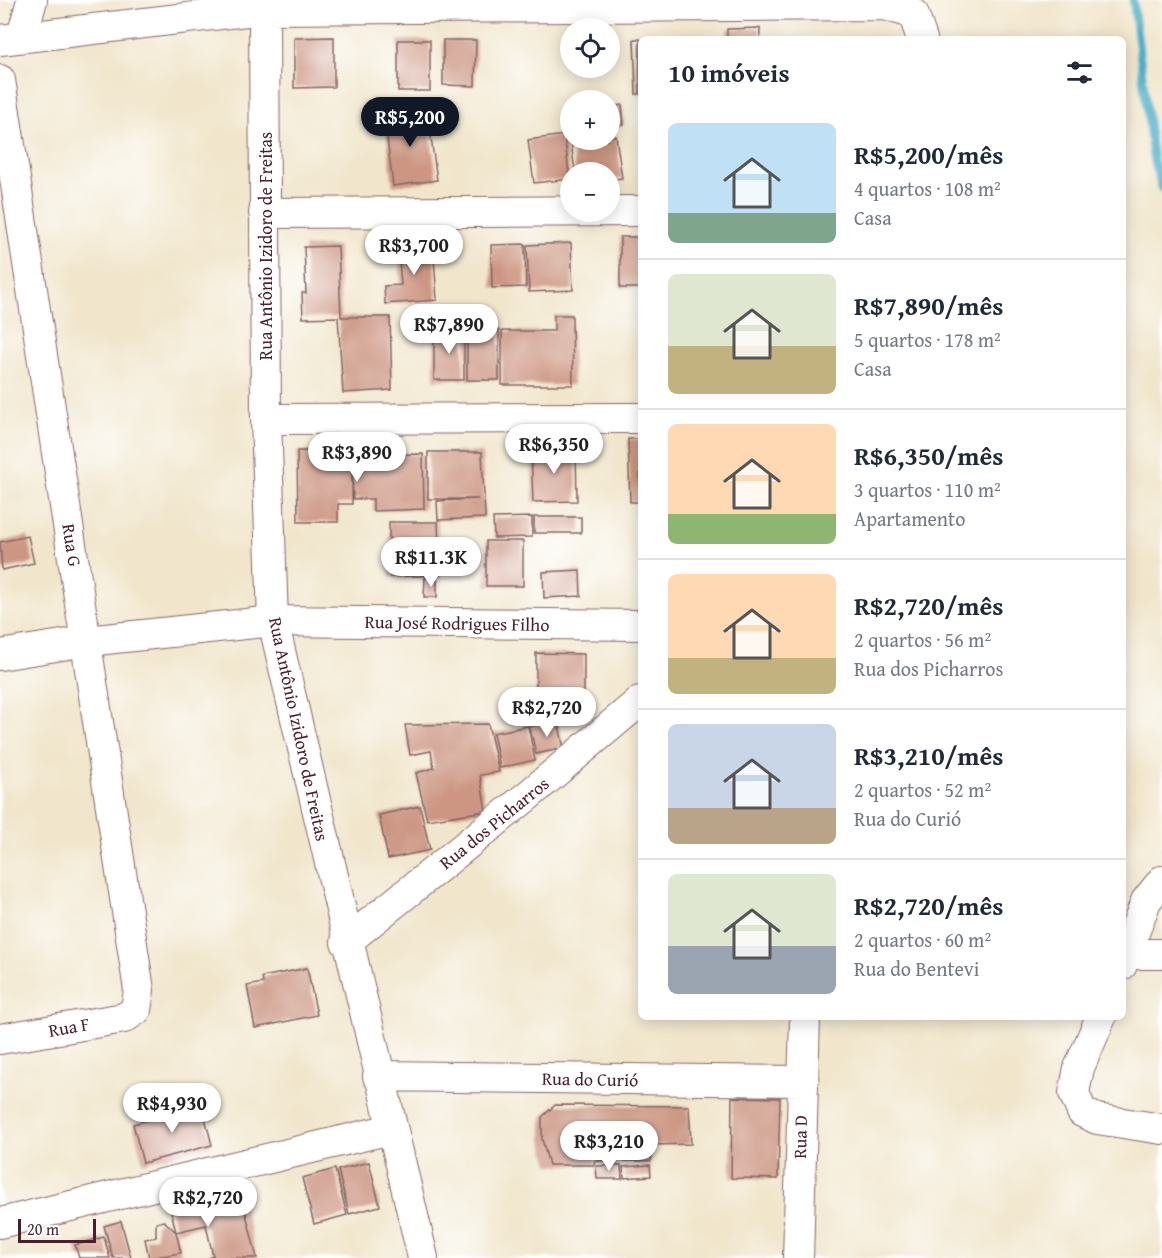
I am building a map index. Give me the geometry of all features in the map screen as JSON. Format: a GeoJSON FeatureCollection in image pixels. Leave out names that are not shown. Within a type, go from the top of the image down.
{"type":"FeatureCollection","features":[{"type":"Feature","properties":{"kind":"street"},"geometry":{"type":"LineString","coordinates":[[11,38],[32,0]]}},
{"type":"Feature","properties":{"kind":"street"},"geometry":{"type":"LineString","coordinates":[[11,38],[264,9],[735,2],[884,5],[917,26]]}},
{"type":"Feature","properties":{"kind":"street","name":"Rua Antônio Izidoro de Freitas"},"geometry":{"type":"LineString","coordinates":[[264,9],[266,419],[273,621],[346,942],[423,1258]]}},
{"type":"Feature","properties":{"kind":"street","name":"Rua G"},"geometry":{"type":"LineString","coordinates":[[0,80],[139,990],[136,1010]]}},
{"type":"Feature","properties":{"kind":"street"},"geometry":{"type":"LineString","coordinates":[[264,213],[638,211]]}},
{"type":"Feature","properties":{"kind":"street"},"geometry":{"type":"LineString","coordinates":[[266,419],[638,418]]}},
{"type":"Feature","properties":{"kind":"street","name":"Rua José Rodrigues Filho"},"geometry":{"type":"LineString","coordinates":[[0,656],[87,641],[273,621],[638,625]]}},
{"type":"Feature","properties":{"kind":"street","name":"Rua dos Picharros"},"geometry":{"type":"LineString","coordinates":[[346,942],[525,798],[638,703]]}},
{"type":"Feature","properties":{"kind":"street"},"geometry":{"type":"LineString","coordinates":[[1126,954],[1146,901],[1162,881]]}},
{"type":"Feature","properties":{"kind":"street"},"geometry":{"type":"LineString","coordinates":[[1126,959],[1162,954]]}},
{"type":"Feature","properties":{"kind":"street","name":"Rua F"},"geometry":{"type":"LineString","coordinates":[[0,1039],[124,1018],[136,1010]]}},
{"type":"Feature","properties":{"kind":"street","name":"Rua D"},"geometry":{"type":"LineString","coordinates":[[798,1258],[805,1020]]}},
{"type":"Feature","properties":{"kind":"street"},"geometry":{"type":"LineString","coordinates":[[1100,1020],[1078,1076],[1074,1093],[1082,1112],[1097,1119],[1162,1129]]}},
{"type":"Feature","properties":{"kind":"street","name":"Rua do Curió"},"geometry":{"type":"LineString","coordinates":[[378,1076],[802,1081]]}},
{"type":"Feature","properties":{"kind":"street"},"geometry":{"type":"LineString","coordinates":[[0,1223],[391,1129]]}},
{"type":"Feature","properties":{"kind":"building"},"geometry":{"type":"Polygon","coordinates":[[[760,28],[760,36],[727,36],[727,29],[760,28]]]}},
{"type":"Feature","properties":{"kind":"building"},"geometry":{"type":"Polygon","coordinates":[[[334,37],[334,87],[294,88],[294,38],[334,37]]]}},
{"type":"Feature","properties":{"kind":"building"},"geometry":{"type":"Polygon","coordinates":[[[634,39],[638,39],[638,94],[636,94],[634,39]]]}},
{"type":"Feature","properties":{"kind":"building"},"geometry":{"type":"Polygon","coordinates":[[[398,40],[430,40],[430,91],[398,91],[398,40]]]}},
{"type":"Feature","properties":{"kind":"building"},"geometry":{"type":"Polygon","coordinates":[[[443,40],[476,40],[475,86],[443,85],[443,40]]]}},
{"type":"Feature","properties":{"kind":"building"},"geometry":{"type":"Polygon","coordinates":[[[620,105],[622,105],[624,125],[620,126],[620,105]]]}},
{"type":"Feature","properties":{"kind":"building"},"geometry":{"type":"Polygon","coordinates":[[[427,109],[437,180],[393,186],[384,115],[427,109]]]}},
{"type":"Feature","properties":{"kind":"building"},"geometry":{"type":"Polygon","coordinates":[[[560,136],[560,150],[566,150],[568,162],[560,162],[560,180],[534,183],[528,140],[560,136]]]}},
{"type":"Feature","properties":{"kind":"building"},"geometry":{"type":"Polygon","coordinates":[[[572,150],[618,150],[620,162],[574,162],[572,150]]]}},
{"type":"Feature","properties":{"kind":"building"},"geometry":{"type":"Polygon","coordinates":[[[620,237],[638,237],[638,288],[620,288],[620,237]]]}},
{"type":"Feature","properties":{"kind":"building"},"geometry":{"type":"Polygon","coordinates":[[[433,243],[437,300],[385,304],[384,286],[401,285],[398,246],[433,243]]]}},
{"type":"Feature","properties":{"kind":"building"},"geometry":{"type":"Polygon","coordinates":[[[571,243],[573,290],[529,292],[527,245],[571,243]]]}},
{"type":"Feature","properties":{"kind":"building"},"geometry":{"type":"Polygon","coordinates":[[[525,244],[526,287],[492,288],[491,245],[525,244]]]}},
{"type":"Feature","properties":{"kind":"building"},"geometry":{"type":"Polygon","coordinates":[[[338,246],[341,317],[390,317],[392,390],[343,393],[338,317],[303,318],[302,293],[306,293],[304,247],[338,246]]]}},
{"type":"Feature","properties":{"kind":"building"},"geometry":{"type":"Polygon","coordinates":[[[554,315],[572,315],[573,385],[502,385],[502,331],[554,331],[554,315]]]}},
{"type":"Feature","properties":{"kind":"building"},"geometry":{"type":"Polygon","coordinates":[[[464,329],[464,380],[434,380],[434,330],[464,329]]]}},
{"type":"Feature","properties":{"kind":"building"},"geometry":{"type":"Polygon","coordinates":[[[467,330],[499,330],[499,380],[467,380],[467,330]]]}},
{"type":"Feature","properties":{"kind":"building"},"geometry":{"type":"Polygon","coordinates":[[[628,439],[638,439],[638,502],[630,502],[628,439]]]}},
{"type":"Feature","properties":{"kind":"building"},"geometry":{"type":"Polygon","coordinates":[[[531,449],[576,449],[577,501],[533,502],[531,449]]]}},
{"type":"Feature","properties":{"kind":"building"},"geometry":{"type":"Polygon","coordinates":[[[297,451],[352,451],[352,455],[423,454],[424,509],[373,511],[373,499],[353,499],[352,460],[352,504],[338,504],[338,522],[298,522],[297,451]]]}},
{"type":"Feature","properties":{"kind":"building"},"geometry":{"type":"Polygon","coordinates":[[[428,452],[482,452],[485,518],[438,520],[437,501],[478,499],[428,499],[428,452]]]}},
{"type":"Feature","properties":{"kind":"building"},"geometry":{"type":"Polygon","coordinates":[[[532,517],[532,537],[494,538],[493,518],[532,517]]]}},
{"type":"Feature","properties":{"kind":"building"},"geometry":{"type":"Polygon","coordinates":[[[534,517],[581,517],[581,533],[534,533],[534,517]]]}},
{"type":"Feature","properties":{"kind":"building"},"geometry":{"type":"Polygon","coordinates":[[[389,522],[438,522],[440,575],[390,577],[389,522]]]}},
{"type":"Feature","properties":{"kind":"building"},"geometry":{"type":"Polygon","coordinates":[[[28,536],[34,563],[2,570],[0,542],[28,536]]]}},
{"type":"Feature","properties":{"kind":"building"},"geometry":{"type":"Polygon","coordinates":[[[486,541],[523,541],[523,586],[486,586],[486,541]]]}},
{"type":"Feature","properties":{"kind":"building"},"geometry":{"type":"Polygon","coordinates":[[[580,570],[581,596],[544,598],[543,572],[580,570]]]}},
{"type":"Feature","properties":{"kind":"building"},"geometry":{"type":"Polygon","coordinates":[[[425,578],[437,578],[437,597],[424,597],[425,578]]]}},
{"type":"Feature","properties":{"kind":"building"},"geometry":{"type":"Polygon","coordinates":[[[536,653],[584,654],[584,709],[536,709],[536,653]]]}},
{"type":"Feature","properties":{"kind":"building"},"geometry":{"type":"Polygon","coordinates":[[[558,721],[564,748],[536,754],[530,727],[558,721]]]}},
{"type":"Feature","properties":{"kind":"building"},"geometry":{"type":"Polygon","coordinates":[[[488,724],[499,772],[480,775],[486,811],[427,820],[416,773],[434,768],[431,751],[410,755],[405,725],[488,724]]]}},
{"type":"Feature","properties":{"kind":"building"},"geometry":{"type":"Polygon","coordinates":[[[528,726],[535,760],[500,768],[493,733],[528,726]]]}},
{"type":"Feature","properties":{"kind":"building"},"geometry":{"type":"Polygon","coordinates":[[[420,806],[430,850],[388,859],[379,815],[420,806]]]}},
{"type":"Feature","properties":{"kind":"building"},"geometry":{"type":"Polygon","coordinates":[[[307,968],[317,1015],[255,1028],[247,986],[263,983],[262,977],[307,968]]]}},
{"type":"Feature","properties":{"kind":"building"},"geometry":{"type":"Polygon","coordinates":[[[732,1097],[780,1098],[778,1179],[731,1178],[732,1097]]]}},
{"type":"Feature","properties":{"kind":"building"},"geometry":{"type":"Polygon","coordinates":[[[555,1105],[689,1106],[691,1144],[653,1145],[651,1161],[595,1161],[594,1165],[549,1165],[542,1139],[542,1117],[555,1105]]]}},
{"type":"Feature","properties":{"kind":"building"},"geometry":{"type":"Polygon","coordinates":[[[202,1106],[212,1145],[143,1163],[133,1124],[202,1106]]]}},
{"type":"Feature","properties":{"kind":"building"},"geometry":{"type":"Polygon","coordinates":[[[369,1162],[380,1206],[349,1214],[338,1170],[369,1162]]]}},
{"type":"Feature","properties":{"kind":"building"},"geometry":{"type":"Polygon","coordinates":[[[650,1165],[651,1176],[624,1178],[623,1167],[650,1165]]]}},
{"type":"Feature","properties":{"kind":"building"},"geometry":{"type":"Polygon","coordinates":[[[596,1166],[621,1166],[622,1179],[597,1179],[596,1166]]]}},
{"type":"Feature","properties":{"kind":"building"},"geometry":{"type":"Polygon","coordinates":[[[335,1169],[347,1215],[314,1224],[302,1178],[335,1169]]]}},
{"type":"Feature","properties":{"kind":"building"},"geometry":{"type":"Polygon","coordinates":[[[240,1190],[257,1258],[209,1258],[213,1256],[206,1225],[176,1232],[170,1207],[240,1190]]]}},
{"type":"Feature","properties":{"kind":"building"},"geometry":{"type":"Polygon","coordinates":[[[121,1221],[131,1258],[113,1258],[104,1226],[121,1221]]]}},
{"type":"Feature","properties":{"kind":"building"},"geometry":{"type":"Polygon","coordinates":[[[164,1221],[176,1232],[181,1253],[149,1258],[145,1239],[156,1237],[156,1223],[164,1221]]]}},
{"type":"Feature","properties":{"kind":"building"},"geometry":{"type":"Polygon","coordinates":[[[104,1237],[110,1258],[79,1258],[75,1245],[104,1237]]]}},
{"type":"Feature","properties":{"kind":"waterway"},"geometry":{"type":"LineString","coordinates":[[1133,0],[1153,159],[1162,189]]}}]}
